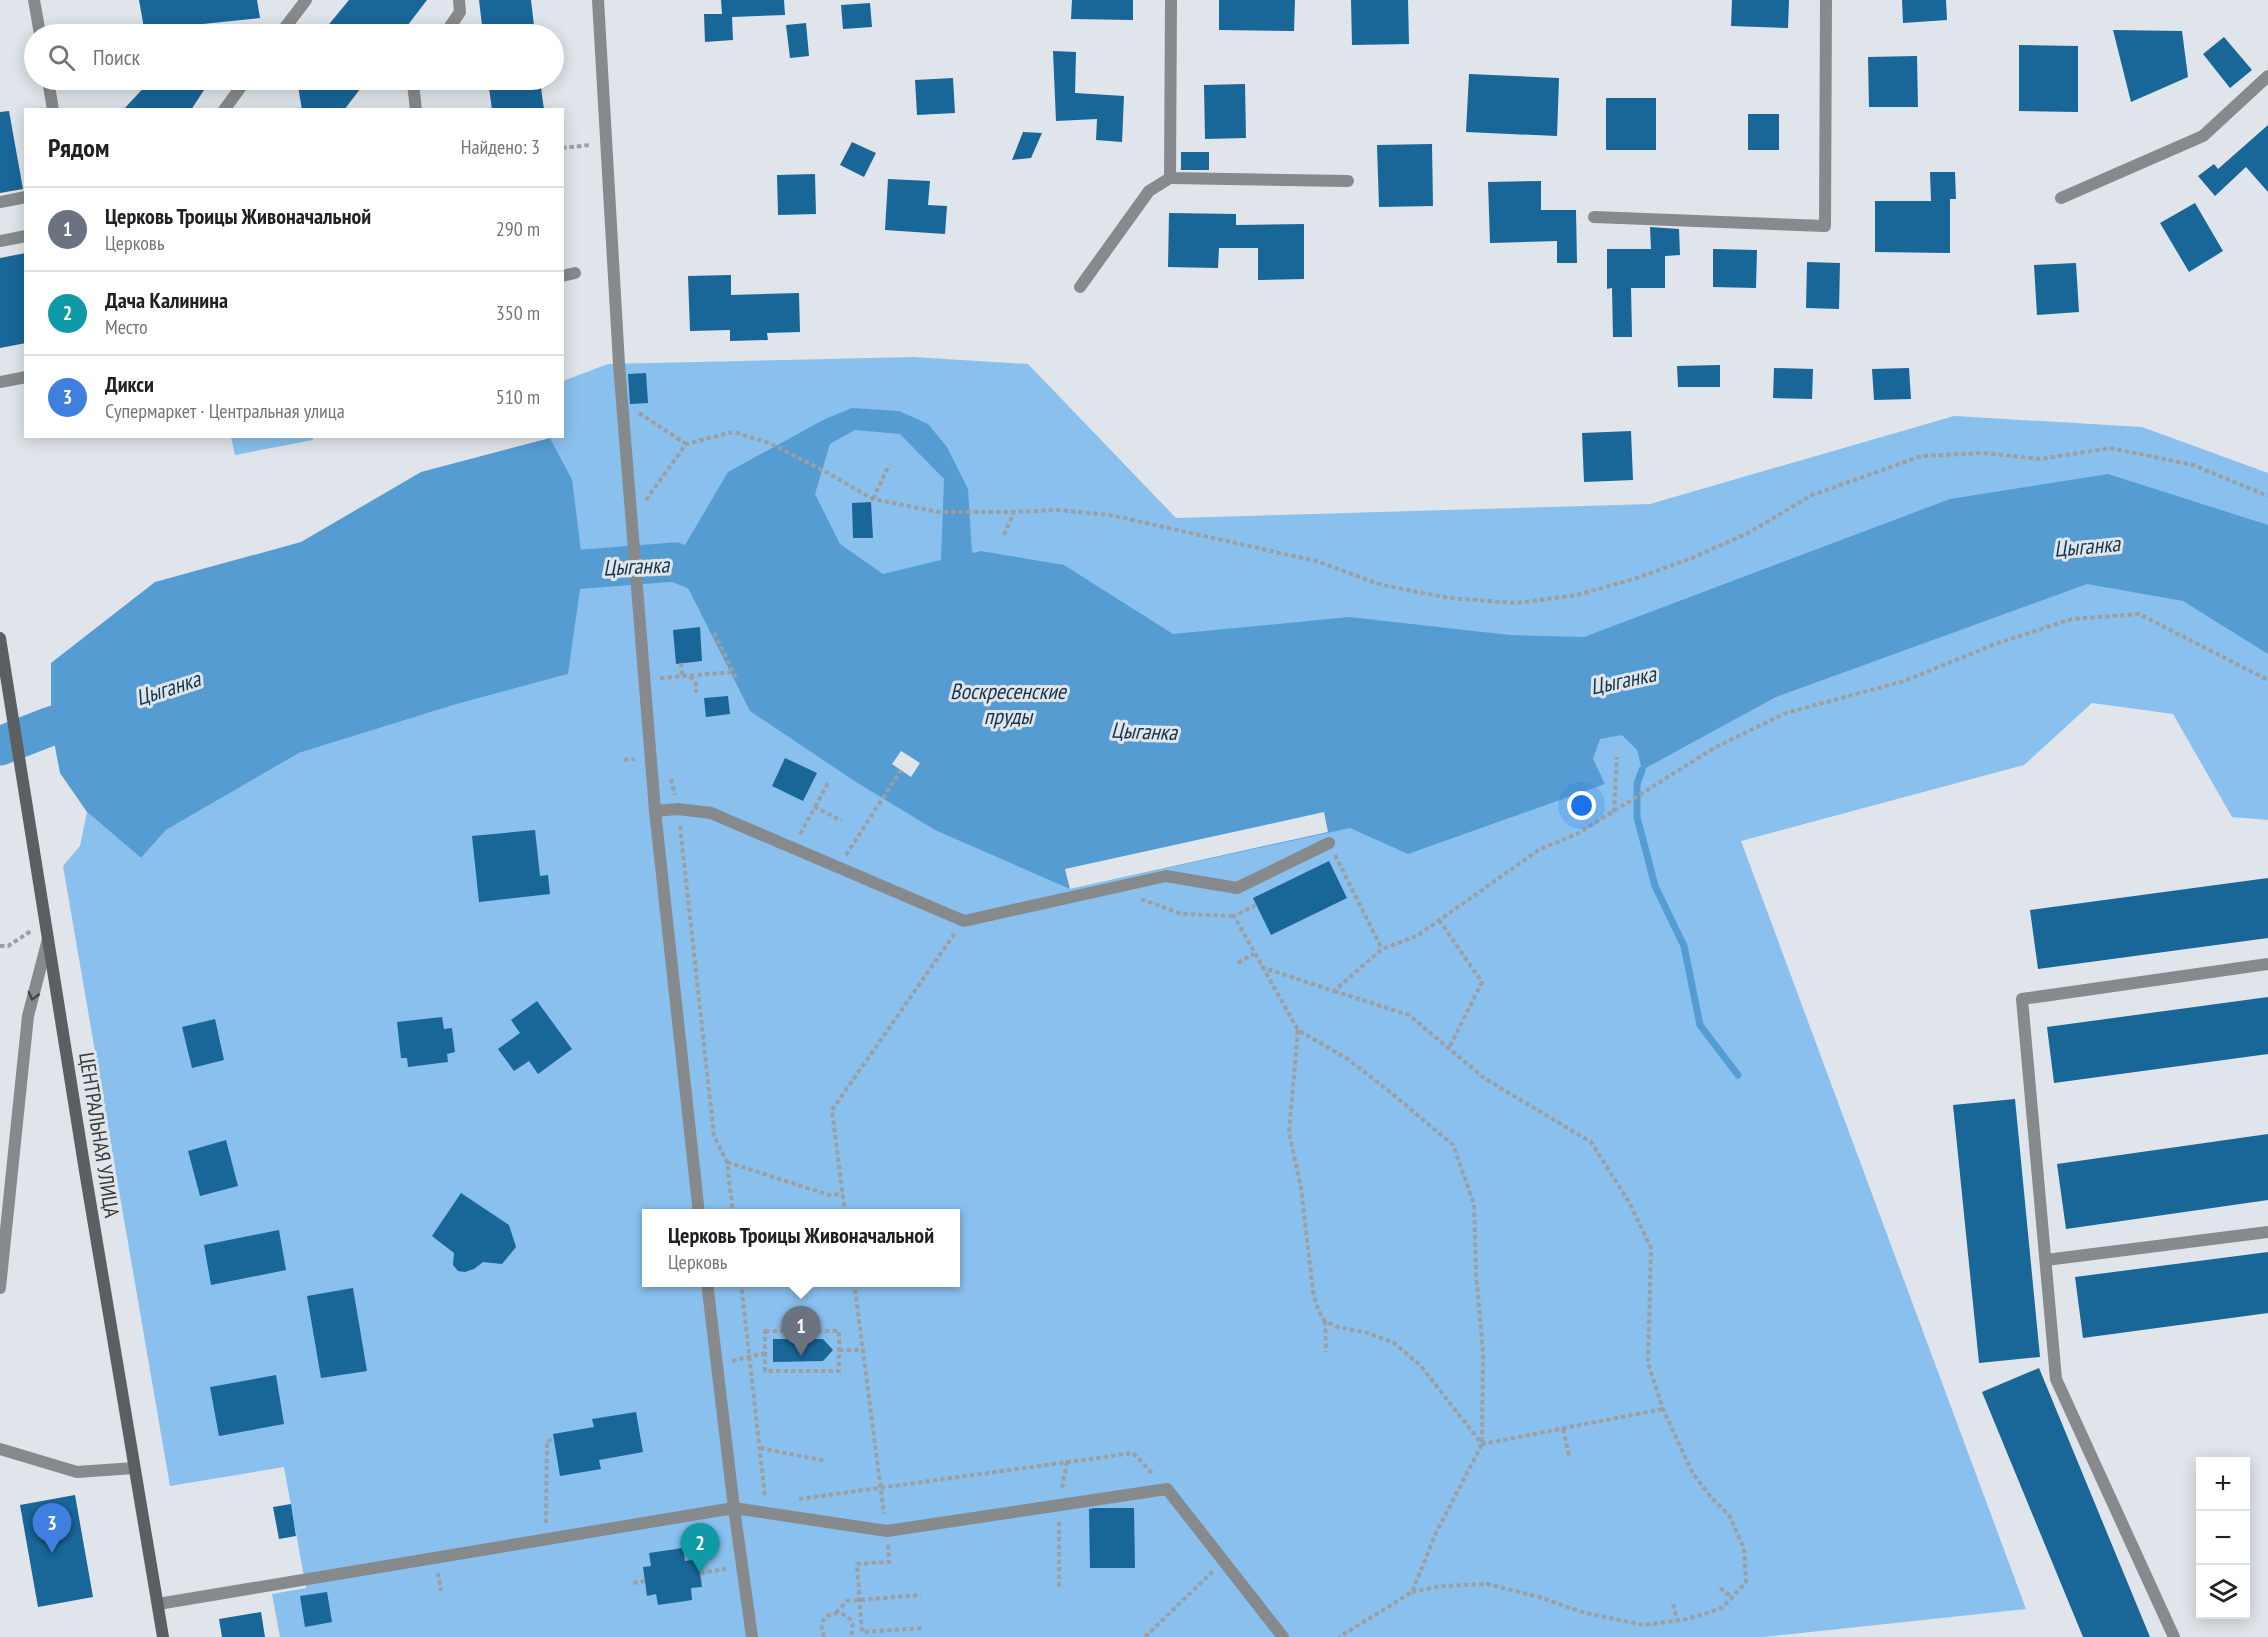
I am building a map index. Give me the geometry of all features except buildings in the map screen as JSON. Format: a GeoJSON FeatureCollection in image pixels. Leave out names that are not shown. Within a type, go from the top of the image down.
{"type":"FeatureCollection","features":[{"type":"Feature","properties":{"kind":"main road","name":"ЦЕНТРАЛЬНАЯ УЛИЦА"},"geometry":{"type":"LineString","coordinates":[[0,638],[163,1637]]}},
{"type":"Feature","properties":{"kind":"street"},"geometry":{"type":"LineString","coordinates":[[34,0],[38,24]]}},
{"type":"Feature","properties":{"kind":"street"},"geometry":{"type":"LineString","coordinates":[[288,24],[306,0]]}},
{"type":"Feature","properties":{"kind":"street"},"geometry":{"type":"LineString","coordinates":[[452,24],[460,12],[459,0]]}},
{"type":"Feature","properties":{"kind":"street"},"geometry":{"type":"LineString","coordinates":[[598,0],[619,364],[644,680],[655,811],[698,1209]]}},
{"type":"Feature","properties":{"kind":"street"},"geometry":{"type":"LineString","coordinates":[[1170,0],[1170,178]]}},
{"type":"Feature","properties":{"kind":"street"},"geometry":{"type":"LineString","coordinates":[[1594,217],[1825,226],[1826,0]]}},
{"type":"Feature","properties":{"kind":"street"},"geometry":{"type":"LineString","coordinates":[[2061,198],[2203,136],[2268,76]]}},
{"type":"Feature","properties":{"kind":"street"},"geometry":{"type":"LineString","coordinates":[[50,90],[53,108]]}},
{"type":"Feature","properties":{"kind":"street"},"geometry":{"type":"LineString","coordinates":[[225,108],[239,90]]}},
{"type":"Feature","properties":{"kind":"street"},"geometry":{"type":"LineString","coordinates":[[413,90],[416,108]]}},
{"type":"Feature","properties":{"kind":"street"},"geometry":{"type":"LineString","coordinates":[[1080,287],[1149,191],[1170,178],[1348,181]]}},
{"type":"Feature","properties":{"kind":"street"},"geometry":{"type":"LineString","coordinates":[[0,202],[24,197]]}},
{"type":"Feature","properties":{"kind":"street"},"geometry":{"type":"LineString","coordinates":[[0,241],[24,236]]}},
{"type":"Feature","properties":{"kind":"street"},"geometry":{"type":"LineString","coordinates":[[0,382],[24,378]]}},
{"type":"Feature","properties":{"kind":"street"},"geometry":{"type":"LineString","coordinates":[[655,811],[678,809],[711,813],[964,921],[1166,876],[1236,888],[1329,843]]}},
{"type":"Feature","properties":{"kind":"street"},"geometry":{"type":"LineString","coordinates":[[0,1288],[28,1016],[48,939]]}},
{"type":"Feature","properties":{"kind":"street"},"geometry":{"type":"LineString","coordinates":[[2174,1637],[2056,1379],[2022,999],[2268,964]]}},
{"type":"Feature","properties":{"kind":"street"},"geometry":{"type":"LineString","coordinates":[[2046,1260],[2268,1232]]}},
{"type":"Feature","properties":{"kind":"street"},"geometry":{"type":"LineString","coordinates":[[708,1287],[752,1637]]}},
{"type":"Feature","properties":{"kind":"street"},"geometry":{"type":"LineString","coordinates":[[0,1449],[76,1472],[134,1468]]}},
{"type":"Feature","properties":{"kind":"street"},"geometry":{"type":"LineString","coordinates":[[158,1604],[734,1508],[886,1531],[1167,1489],[1282,1637]]}},
{"type":"Feature","properties":{"kind":"path"},"geometry":{"type":"LineString","coordinates":[[564,148],[606,144]]}},
{"type":"Feature","properties":{"kind":"path"},"geometry":{"type":"LineString","coordinates":[[638,423],[637,411],[686,444]]}},
{"type":"Feature","properties":{"kind":"path"},"geometry":{"type":"LineString","coordinates":[[642,493],[643,505],[686,444],[733,432],[769,443],[873,499],[938,512],[1058,510],[1110,515],[1316,561],[1382,585],[1449,598],[1517,603],[1577,595],[1634,579],[1692,558],[1748,533],[1812,495],[1922,456],[1983,453],[2042,459],[2110,448],[2193,465],[2268,496]]}},
{"type":"Feature","properties":{"kind":"path"},"geometry":{"type":"LineString","coordinates":[[873,499],[889,465]]}},
{"type":"Feature","properties":{"kind":"path"},"geometry":{"type":"LineString","coordinates":[[1004,535],[1014,512]]}},
{"type":"Feature","properties":{"kind":"path"},"geometry":{"type":"LineString","coordinates":[[1334,991],[1382,949],[1417,936],[1540,849],[1579,833],[1714,748],[1786,713],[1904,681],[1998,643],[2072,619],[2139,614],[2268,680]]}},
{"type":"Feature","properties":{"kind":"path"},"geometry":{"type":"LineString","coordinates":[[644,680],[735,675],[714,633]]}},
{"type":"Feature","properties":{"kind":"path"},"geometry":{"type":"LineString","coordinates":[[681,663],[682,677]]}},
{"type":"Feature","properties":{"kind":"path"},"geometry":{"type":"LineString","coordinates":[[690,676],[696,684],[696,693]]}},
{"type":"Feature","properties":{"kind":"path"},"geometry":{"type":"LineString","coordinates":[[1614,812],[1617,757]]}},
{"type":"Feature","properties":{"kind":"path"},"geometry":{"type":"LineString","coordinates":[[838,868],[901,770]]}},
{"type":"Feature","properties":{"kind":"path"},"geometry":{"type":"LineString","coordinates":[[670,776],[678,809],[714,1136],[727,1162],[732,1209]]}},
{"type":"Feature","properties":{"kind":"path"},"geometry":{"type":"LineString","coordinates":[[793,848],[828,783]]}},
{"type":"Feature","properties":{"kind":"path"},"geometry":{"type":"LineString","coordinates":[[815,807],[842,821]]}},
{"type":"Feature","properties":{"kind":"path"},"geometry":{"type":"LineString","coordinates":[[1329,843],[1382,949]]}},
{"type":"Feature","properties":{"kind":"path"},"geometry":{"type":"LineString","coordinates":[[1113,888],[1181,914],[1234,916],[1256,905]]}},
{"type":"Feature","properties":{"kind":"path"},"geometry":{"type":"LineString","coordinates":[[1234,916],[1298,1030],[1346,1058],[1453,1144],[1474,1204],[1476,1274],[1483,1352],[1482,1444],[1436,1533],[1412,1592]]}},
{"type":"Feature","properties":{"kind":"path"},"geometry":{"type":"LineString","coordinates":[[1439,920],[1482,982],[1449,1048]]}},
{"type":"Feature","properties":{"kind":"path"},"geometry":{"type":"LineString","coordinates":[[844,1209],[832,1110],[964,921]]}},
{"type":"Feature","properties":{"kind":"path"},"geometry":{"type":"LineString","coordinates":[[0,946],[8,946],[31,931]]}},
{"type":"Feature","properties":{"kind":"path"},"geometry":{"type":"LineString","coordinates":[[1238,963],[1254,954]]}},
{"type":"Feature","properties":{"kind":"path"},"geometry":{"type":"LineString","coordinates":[[1261,967],[1410,1015],[1484,1078],[1591,1142],[1629,1202],[1651,1248],[1648,1363],[1663,1409],[1693,1474],[1729,1515],[1744,1548],[1746,1582],[1722,1608],[1677,1620],[1644,1625],[1585,1613],[1539,1597],[1487,1584],[1442,1586],[1412,1592],[1339,1637]]}},
{"type":"Feature","properties":{"kind":"path"},"geometry":{"type":"LineString","coordinates":[[1298,1030],[1288,1132],[1301,1188],[1312,1291],[1318,1310],[1325,1321],[1326,1352]]}},
{"type":"Feature","properties":{"kind":"path"},"geometry":{"type":"LineString","coordinates":[[727,1162],[829,1195],[843,1194]]}},
{"type":"Feature","properties":{"kind":"path"},"geometry":{"type":"LineString","coordinates":[[742,1287],[765,1503]]}},
{"type":"Feature","properties":{"kind":"path"},"geometry":{"type":"LineString","coordinates":[[855,1287],[886,1531]]}},
{"type":"Feature","properties":{"kind":"path"},"geometry":{"type":"LineString","coordinates":[[1325,1321],[1337,1327],[1368,1333],[1394,1343],[1420,1365],[1482,1444]]}},
{"type":"Feature","properties":{"kind":"path"},"geometry":{"type":"LineString","coordinates":[[765,1330],[839,1330],[839,1350],[839,1371],[765,1371],[765,1330]]}},
{"type":"Feature","properties":{"kind":"path"},"geometry":{"type":"LineString","coordinates":[[839,1350],[862,1350]]}},
{"type":"Feature","properties":{"kind":"path"},"geometry":{"type":"LineString","coordinates":[[717,1365],[765,1353]]}},
{"type":"Feature","properties":{"kind":"path"},"geometry":{"type":"LineString","coordinates":[[1482,1444],[1663,1409]]}},
{"type":"Feature","properties":{"kind":"path"},"geometry":{"type":"LineString","coordinates":[[1563,1428],[1569,1456]]}},
{"type":"Feature","properties":{"kind":"path"},"geometry":{"type":"LineString","coordinates":[[549,1539],[544,1516],[547,1441],[554,1439]]}},
{"type":"Feature","properties":{"kind":"path"},"geometry":{"type":"LineString","coordinates":[[760,1448],[826,1461]]}},
{"type":"Feature","properties":{"kind":"path"},"geometry":{"type":"LineString","coordinates":[[788,1500],[1133,1453],[1167,1489]]}},
{"type":"Feature","properties":{"kind":"path"},"geometry":{"type":"LineString","coordinates":[[1059,1588],[1058,1505],[1067,1462]]}},
{"type":"Feature","properties":{"kind":"path"},"geometry":{"type":"LineString","coordinates":[[1144,1637],[1224,1560]]}},
{"type":"Feature","properties":{"kind":"path"},"geometry":{"type":"LineString","coordinates":[[862,1632],[857,1564],[889,1562]]}},
{"type":"Feature","properties":{"kind":"path"},"geometry":{"type":"LineString","coordinates":[[700,1573],[742,1567]]}},
{"type":"Feature","properties":{"kind":"path"},"geometry":{"type":"LineString","coordinates":[[633,1583],[645,1581]]}},
{"type":"Feature","properties":{"kind":"path"},"geometry":{"type":"LineString","coordinates":[[1720,1588],[1732,1597]]}},
{"type":"Feature","properties":{"kind":"path"},"geometry":{"type":"LineString","coordinates":[[824,1637],[822,1624],[825,1618],[836,1613],[847,1600],[921,1595]]}},
{"type":"Feature","properties":{"kind":"path"},"geometry":{"type":"LineString","coordinates":[[1673,1604],[1677,1620]]}},
{"type":"Feature","properties":{"kind":"path"},"geometry":{"type":"LineString","coordinates":[[836,1613],[847,1616],[853,1627],[851,1635],[862,1632],[924,1628]]}},
{"type":"Feature","properties":{"kind":"path"},"geometry":{"type":"LineString","coordinates":[[911,1629],[912,1637]]}},
{"type":"Feature","properties":{"kind":"shaded area"},"geometry":{"type":"Polygon","coordinates":[[[913,357],[1028,364],[1176,518],[1650,504],[1954,416],[2142,427],[2268,473],[2268,820],[2232,817],[2173,714],[2092,703],[2024,765],[1741,841],[2026,1609],[1763,1637],[280,1637],[272,1594],[306,1588],[284,1467],[170,1486],[63,866],[80,846],[87,812],[141,858],[166,830],[299,753],[457,704],[568,674],[572,479],[550,438],[564,438],[564,381],[608,364],[913,357]]]}},
{"type":"Feature","properties":{"kind":"shaded area"},"geometry":{"type":"Polygon","coordinates":[[[231,438],[313,438],[313,440],[235,455],[231,438]]]}},
{"type":"Feature","properties":{"kind":"water","name":"Воскресенские пруды"},"geometry":{"type":"Polygon","coordinates":[[[852,408],[899,411],[928,424],[947,447],[968,489],[972,553],[981,551],[1064,565],[1173,634],[1349,617],[1510,635],[1584,637],[1950,499],[2108,474],[2268,525],[2268,654],[2183,601],[2087,584],[1776,697],[1642,770],[1637,750],[1622,735],[1600,739],[1593,759],[1605,784],[1408,854],[1350,828],[1070,889],[935,830],[856,782],[750,711],[675,562],[728,472],[825,419],[852,408]],[[855,430],[830,444],[815,494],[840,544],[883,574],[941,560],[944,479],[900,434],[855,430]]]}},
{"type":"Feature","properties":{"kind":"water"},"geometry":{"type":"Polygon","coordinates":[[[550,438],[572,479],[583,568],[568,674],[457,704],[299,753],[166,830],[141,858],[87,812],[60,773],[51,726],[51,663],[155,582],[301,542],[421,472],[550,438]]]}},
{"type":"Feature","properties":{"kind":"pier"},"geometry":{"type":"Polygon","coordinates":[[[901,751],[920,763],[911,777],[892,764],[901,751]]]}},
{"type":"Feature","properties":{"kind":"pier"},"geometry":{"type":"Polygon","coordinates":[[[1324,812],[1328,832],[1070,889],[1065,869],[1324,812]]]}},
{"type":"Feature","properties":{"kind":"waterway","name":"Цыганка"},"geometry":{"type":"LineString","coordinates":[[532,573],[675,562],[724,582]]}},
{"type":"Feature","properties":{"kind":"waterway","name":"Цыганка"},"geometry":{"type":"LineString","coordinates":[[0,746],[101,710]]}},
{"type":"Feature","properties":{"kind":"waterway"},"geometry":{"type":"LineString","coordinates":[[1642,770],[1637,784],[1637,817],[1655,886],[1684,946],[1700,1025],[1738,1075]]}},
{"type":"Feature","properties":{"kind":"place","name":"Церковь Троицы Живоначальной"},"geometry":{"type":"Point","coordinates":[801,1356]}},
{"type":"Feature","properties":{"kind":"place","name":"Дикси"},"geometry":{"type":"Point","coordinates":[52,1553]}},
{"type":"Feature","properties":{"kind":"place","name":"Дача Калинина"},"geometry":{"type":"Point","coordinates":[700,1573]}}]}
